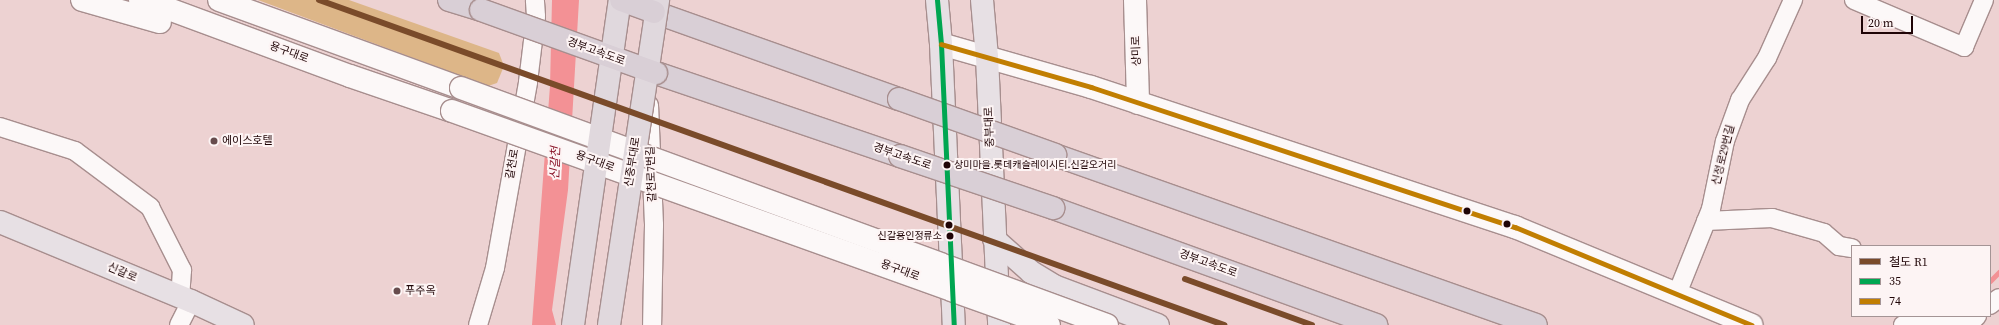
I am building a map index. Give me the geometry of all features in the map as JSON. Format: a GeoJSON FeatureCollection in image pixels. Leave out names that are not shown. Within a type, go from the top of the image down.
{"type":"FeatureCollection","features":[{"type":"Feature","properties":{"kind":"highway","name":"경부고속도로"},"geometry":{"type":"LineString","coordinates":[[449,0],[481,10],[656,73],[1053,208],[1377,325]]}},
{"type":"Feature","properties":{"kind":"highway"},"geometry":{"type":"LineString","coordinates":[[573,325],[620,0],[652,4],[899,99],[1536,325]]}},
{"type":"Feature","properties":{"kind":"highway","name":"신중부대로"},"geometry":{"type":"LineString","coordinates":[[609,325],[652,4]]}},
{"type":"Feature","properties":{"kind":"main road"},"geometry":{"type":"LineString","coordinates":[[82,0],[136,14],[287,62],[375,84]]}},
{"type":"Feature","properties":{"kind":"main road","name":"용구대로"},"geometry":{"type":"LineString","coordinates":[[140,0],[166,8],[1049,325]]}},
{"type":"Feature","properties":{"kind":"main road","name":"용구대로"},"geometry":{"type":"LineString","coordinates":[[219,0],[1107,325]]}},
{"type":"Feature","properties":{"kind":"main road"},"geometry":{"type":"LineString","coordinates":[[937,0],[941,44],[954,325]]}},
{"type":"Feature","properties":{"kind":"main road","name":"중부대로"},"geometry":{"type":"LineString","coordinates":[[982,0],[999,325]]}},
{"type":"Feature","properties":{"kind":"main road","name":"상미로"},"geometry":{"type":"LineString","coordinates":[[1135,0],[1138,103]]}},
{"type":"Feature","properties":{"kind":"main road"},"geometry":{"type":"LineString","coordinates":[[941,44],[1138,103],[1515,227],[1752,325]]}},
{"type":"Feature","properties":{"kind":"main road","name":"신갈로"},"geometry":{"type":"LineString","coordinates":[[0,222],[185,299],[242,325]]}},
{"type":"Feature","properties":{"kind":"main road"},"geometry":{"type":"LineString","coordinates":[[994,240],[1031,272],[1054,286],[1158,325]]}},
{"type":"Feature","properties":{"kind":"street","name":"갈천로"},"geometry":{"type":"LineString","coordinates":[[478,325],[495,268],[528,82],[536,16],[535,0]]}},
{"type":"Feature","properties":{"kind":"street","name":"신정로29번길"},"geometry":{"type":"LineString","coordinates":[[1677,294],[1711,209],[1725,141],[1740,100],[1767,58],[1793,0]]}},
{"type":"Feature","properties":{"kind":"street"},"geometry":{"type":"LineString","coordinates":[[1854,0],[1886,6],[1964,47],[1984,0]]}},
{"type":"Feature","properties":{"kind":"street","name":"갈천로7번길"},"geometry":{"type":"LineString","coordinates":[[652,4],[654,225],[652,325]]}},
{"type":"Feature","properties":{"kind":"street"},"geometry":{"type":"LineString","coordinates":[[0,127],[75,151],[150,207],[182,270],[185,299],[179,325]]}},
{"type":"Feature","properties":{"kind":"street"},"geometry":{"type":"LineString","coordinates":[[1706,221],[1772,218],[1824,233],[1839,246],[1851,248]]}},
{"type":"Feature","properties":{"kind":"street"},"geometry":{"type":"LineString","coordinates":[[1991,304],[1999,298]]}},
{"type":"Feature","properties":{"kind":"street"},"geometry":{"type":"LineString","coordinates":[[1903,325],[1932,320],[1972,318]]}},
{"type":"Feature","properties":{"kind":"shaded area"},"geometry":{"type":"Polygon","coordinates":[[[258,0],[349,0],[499,53],[504,66],[497,83],[488,86],[258,0]]]}},
{"type":"Feature","properties":{"kind":"water","name":"신갈천"},"geometry":{"type":"Polygon","coordinates":[[[552,0],[579,0],[568,190],[552,310],[556,325],[532,325],[550,86],[552,0]]]}},
{"type":"Feature","properties":{"kind":"waterway"},"geometry":{"type":"LineString","coordinates":[[1991,280],[1999,272]]}},
{"type":"Feature","properties":{"kind":"rail line","name":"R1"},"geometry":{"type":"LineString","coordinates":[[319,0],[1224,325]]}},
{"type":"Feature","properties":{"kind":"rail line","name":"R1"},"geometry":{"type":"LineString","coordinates":[[1185,279],[1312,325]]}},
{"type":"Feature","properties":{"kind":"transit line","name":"35"},"geometry":{"type":"LineString","coordinates":[[937,0],[941,44],[954,325]]}},
{"type":"Feature","properties":{"kind":"transit line","name":"74"},"geometry":{"type":"LineString","coordinates":[[941,44],[1091,87],[1515,227],[1752,325]]}},
{"type":"Feature","properties":{"kind":"place","name":"에이스호텔"},"geometry":{"type":"Point","coordinates":[214,141]}},
{"type":"Feature","properties":{"kind":"place","name":"상미마을.롯데캐슬레이시티.신갈오거리"},"geometry":{"type":"Point","coordinates":[947,165]}},
{"type":"Feature","properties":{"kind":"place","name":"신갈용인정류소"},"geometry":{"type":"Point","coordinates":[950,236]}},
{"type":"Feature","properties":{"kind":"place","name":"푸주옥"},"geometry":{"type":"Point","coordinates":[397,291]}}]}
